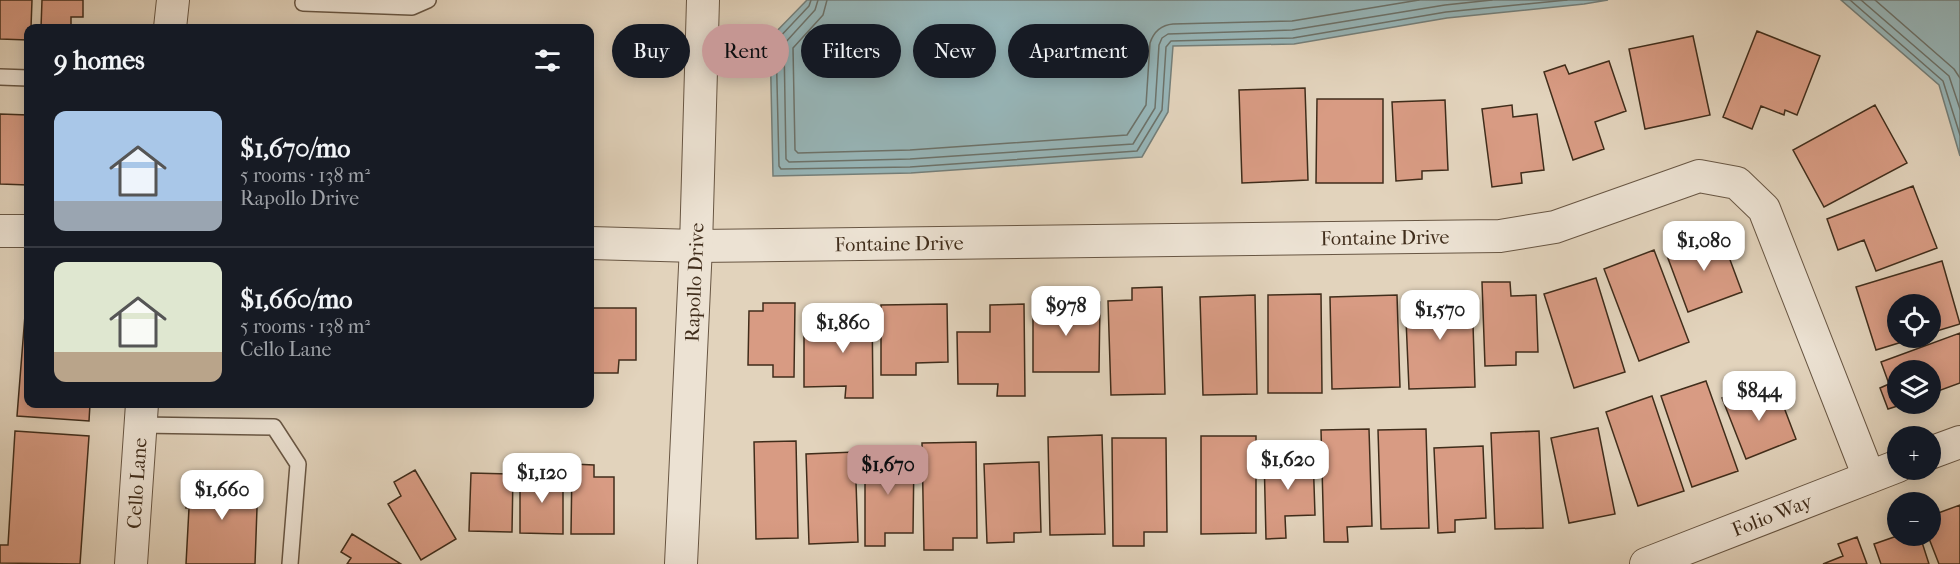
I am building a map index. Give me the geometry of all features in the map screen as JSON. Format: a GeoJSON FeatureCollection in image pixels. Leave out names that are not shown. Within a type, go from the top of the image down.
{"type":"FeatureCollection","features":[{"type":"Feature","properties":{"kind":"street"},"geometry":{"type":"LineString","coordinates":[[170,24],[173,0]]}},
{"type":"Feature","properties":{"kind":"street","name":"Rapollo Drive"},"geometry":{"type":"LineString","coordinates":[[681,564],[696,246],[703,0]]}},
{"type":"Feature","properties":{"kind":"street","name":"Fontaine Drive"},"geometry":{"type":"LineString","coordinates":[[594,243],[696,246],[1500,236],[1555,227],[1699,176],[1737,183],[1764,208],[1869,477]]}},
{"type":"Feature","properties":{"kind":"street"},"geometry":{"type":"LineString","coordinates":[[0,231],[24,231]]}},
{"type":"Feature","properties":{"kind":"street","name":"Cello Lane"},"geometry":{"type":"LineString","coordinates":[[130,564],[141,414]]}},
{"type":"Feature","properties":{"kind":"street"},"geometry":{"type":"LineString","coordinates":[[1941,449],[1960,442]]}},
{"type":"Feature","properties":{"kind":"street","name":"Folio Way"},"geometry":{"type":"LineString","coordinates":[[1646,564],[1887,470]]}},
{"type":"Feature","properties":{"kind":"lane"},"geometry":{"type":"LineString","coordinates":[[303,3],[412,7],[428,0]]}},
{"type":"Feature","properties":{"kind":"lane"},"geometry":{"type":"LineString","coordinates":[[0,77],[24,78]]}},
{"type":"Feature","properties":{"kind":"lane"},"geometry":{"type":"LineString","coordinates":[[141,414],[274,427],[298,464],[290,564]]}},
{"type":"Feature","properties":{"kind":"water"},"geometry":{"type":"Polygon","coordinates":[[[807,0],[1608,0],[1447,18],[1294,44],[1173,46],[1168,112],[1142,157],[911,173],[773,176],[771,78],[789,78],[789,24],[784,24],[807,0]]]}},
{"type":"Feature","properties":{"kind":"water"},"geometry":{"type":"Polygon","coordinates":[[[1841,0],[1960,0],[1960,156],[1939,85],[1841,0]]]}},
{"type":"Feature","properties":{"kind":"building"},"geometry":{"type":"Polygon","coordinates":[[[0,0],[32,0],[31,24],[24,24],[24,40],[0,39],[0,0]]]}},
{"type":"Feature","properties":{"kind":"building"},"geometry":{"type":"Polygon","coordinates":[[[42,0],[83,0],[83,17],[71,17],[71,24],[41,24],[42,0]]]}},
{"type":"Feature","properties":{"kind":"building"},"geometry":{"type":"Polygon","coordinates":[[[1757,31],[1820,56],[1797,115],[1785,110],[1784,115],[1761,106],[1752,129],[1723,117],[1757,31]]]}},
{"type":"Feature","properties":{"kind":"building"},"geometry":{"type":"Polygon","coordinates":[[[1693,36],[1710,115],[1645,129],[1629,49],[1693,36]]]}},
{"type":"Feature","properties":{"kind":"building"},"geometry":{"type":"Polygon","coordinates":[[[1609,61],[1626,111],[1595,122],[1604,149],[1573,160],[1544,72],[1565,65],[1569,74],[1609,61]]]}},
{"type":"Feature","properties":{"kind":"building"},"geometry":{"type":"Polygon","coordinates":[[[1305,88],[1308,180],[1242,183],[1239,90],[1305,88]]]}},
{"type":"Feature","properties":{"kind":"building"},"geometry":{"type":"Polygon","coordinates":[[[1317,99],[1383,99],[1383,183],[1316,183],[1317,99]]]}},
{"type":"Feature","properties":{"kind":"building"},"geometry":{"type":"Polygon","coordinates":[[[1445,100],[1448,170],[1422,171],[1422,179],[1396,181],[1392,102],[1445,100]]]}},
{"type":"Feature","properties":{"kind":"building"},"geometry":{"type":"Polygon","coordinates":[[[1512,105],[1513,117],[1537,114],[1544,170],[1521,173],[1522,183],[1492,187],[1482,109],[1512,105]]]}},
{"type":"Feature","properties":{"kind":"building"},"geometry":{"type":"Polygon","coordinates":[[[1875,105],[1907,163],[1824,207],[1793,150],[1875,105]]]}},
{"type":"Feature","properties":{"kind":"building"},"geometry":{"type":"Polygon","coordinates":[[[0,114],[24,115],[24,185],[0,184],[0,114]]]}},
{"type":"Feature","properties":{"kind":"building"},"geometry":{"type":"Polygon","coordinates":[[[1913,186],[1937,248],[1876,271],[1864,240],[1838,250],[1827,219],[1913,186]]]}},
{"type":"Feature","properties":{"kind":"building"},"geometry":{"type":"Polygon","coordinates":[[[1720,233],[1742,292],[1688,312],[1666,253],[1720,233]]]}},
{"type":"Feature","properties":{"kind":"building"},"geometry":{"type":"Polygon","coordinates":[[[1654,250],[1689,342],[1639,361],[1604,269],[1654,250]]]}},
{"type":"Feature","properties":{"kind":"building"},"geometry":{"type":"Polygon","coordinates":[[[1942,261],[1960,324],[1941,330],[1941,294],[1887,294],[1887,347],[1876,350],[1856,287],[1942,261]]]}},
{"type":"Feature","properties":{"kind":"building"},"geometry":{"type":"Polygon","coordinates":[[[1596,278],[1625,372],[1574,388],[1544,294],[1596,278]]]}},
{"type":"Feature","properties":{"kind":"building"},"geometry":{"type":"Polygon","coordinates":[[[1482,282],[1510,282],[1511,296],[1536,295],[1538,352],[1516,352],[1516,365],[1485,366],[1482,282]]]}},
{"type":"Feature","properties":{"kind":"building"},"geometry":{"type":"Polygon","coordinates":[[[1162,287],[1165,394],[1111,395],[1108,301],[1132,300],[1132,288],[1162,287]]]}},
{"type":"Feature","properties":{"kind":"building"},"geometry":{"type":"Polygon","coordinates":[[[1472,293],[1475,387],[1409,389],[1405,296],[1472,293]]]}},
{"type":"Feature","properties":{"kind":"building"},"geometry":{"type":"Polygon","coordinates":[[[1321,294],[1322,393],[1268,393],[1268,295],[1321,294]]]}},
{"type":"Feature","properties":{"kind":"building"},"geometry":{"type":"Polygon","coordinates":[[[1255,295],[1257,394],[1203,395],[1200,297],[1255,295]]]}},
{"type":"Feature","properties":{"kind":"building"},"geometry":{"type":"Polygon","coordinates":[[[1397,295],[1400,387],[1332,389],[1330,297],[1397,295]]]}},
{"type":"Feature","properties":{"kind":"building"},"geometry":{"type":"Polygon","coordinates":[[[1033,302],[1100,302],[1099,372],[1033,372],[1033,302]]]}},
{"type":"Feature","properties":{"kind":"building"},"geometry":{"type":"Polygon","coordinates":[[[763,303],[795,303],[794,377],[773,377],[773,365],[748,365],[749,311],[763,311],[763,303]]]}},
{"type":"Feature","properties":{"kind":"building"},"geometry":{"type":"Polygon","coordinates":[[[838,304],[872,304],[873,398],[845,398],[846,386],[804,387],[804,333],[838,333],[838,304]]]}},
{"type":"Feature","properties":{"kind":"building"},"geometry":{"type":"Polygon","coordinates":[[[947,304],[948,362],[916,363],[916,375],[881,375],[881,305],[947,304]]]}},
{"type":"Feature","properties":{"kind":"building"},"geometry":{"type":"Polygon","coordinates":[[[1024,304],[1025,396],[997,396],[998,384],[958,384],[957,332],[990,332],[990,305],[1024,304]]]}},
{"type":"Feature","properties":{"kind":"building"},"geometry":{"type":"Polygon","coordinates":[[[594,308],[636,308],[636,360],[619,360],[618,373],[594,373],[594,308]]]}},
{"type":"Feature","properties":{"kind":"building"},"geometry":{"type":"Polygon","coordinates":[[[24,328],[24,408],[90,408],[89,421],[17,416],[24,328]]]}},
{"type":"Feature","properties":{"kind":"building"},"geometry":{"type":"Polygon","coordinates":[[[1960,333],[1960,383],[1941,390],[1941,360],[1887,360],[1887,378],[1881,362],[1919,348],[1941,348],[1941,340],[1960,333]]]}},
{"type":"Feature","properties":{"kind":"building"},"geometry":{"type":"Polygon","coordinates":[[[1706,381],[1738,471],[1692,487],[1661,396],[1706,381]]]}},
{"type":"Feature","properties":{"kind":"building"},"geometry":{"type":"Polygon","coordinates":[[[1887,385],[1887,406],[1880,388],[1887,385]]]}},
{"type":"Feature","properties":{"kind":"building"},"geometry":{"type":"Polygon","coordinates":[[[1777,389],[1796,439],[1746,459],[1722,398],[1740,391],[1744,402],[1777,389]]]}},
{"type":"Feature","properties":{"kind":"building"},"geometry":{"type":"Polygon","coordinates":[[[1652,396],[1684,491],[1638,506],[1606,412],[1652,396]]]}},
{"type":"Feature","properties":{"kind":"building"},"geometry":{"type":"Polygon","coordinates":[[[1598,428],[1615,514],[1569,523],[1551,438],[1598,428]]]}},
{"type":"Feature","properties":{"kind":"building"},"geometry":{"type":"Polygon","coordinates":[[[1369,429],[1372,526],[1347,527],[1348,542],[1324,542],[1321,430],[1369,429]]]}},
{"type":"Feature","properties":{"kind":"building"},"geometry":{"type":"Polygon","coordinates":[[[1426,429],[1429,528],[1381,529],[1378,430],[1426,429]]]}},
{"type":"Feature","properties":{"kind":"building"},"geometry":{"type":"Polygon","coordinates":[[[15,431],[89,436],[80,564],[0,563],[0,545],[8,545],[15,431]]]}},
{"type":"Feature","properties":{"kind":"building"},"geometry":{"type":"Polygon","coordinates":[[[1539,431],[1543,528],[1495,529],[1491,433],[1539,431]]]}},
{"type":"Feature","properties":{"kind":"building"},"geometry":{"type":"Polygon","coordinates":[[[1102,435],[1105,534],[1050,535],[1048,437],[1102,435]]]}},
{"type":"Feature","properties":{"kind":"building"},"geometry":{"type":"Polygon","coordinates":[[[1201,436],[1256,436],[1256,533],[1201,534],[1201,436]]]}},
{"type":"Feature","properties":{"kind":"building"},"geometry":{"type":"Polygon","coordinates":[[[1112,438],[1166,438],[1167,532],[1144,532],[1144,546],[1113,546],[1112,438]]]}},
{"type":"Feature","properties":{"kind":"building"},"geometry":{"type":"Polygon","coordinates":[[[796,441],[798,538],[756,539],[754,442],[796,441]]]}},
{"type":"Feature","properties":{"kind":"building"},"geometry":{"type":"Polygon","coordinates":[[[976,442],[977,538],[953,538],[953,550],[924,550],[922,443],[976,442]]]}},
{"type":"Feature","properties":{"kind":"building"},"geometry":{"type":"Polygon","coordinates":[[[1483,446],[1486,518],[1455,520],[1455,532],[1438,533],[1434,448],[1483,446]]]}},
{"type":"Feature","properties":{"kind":"building"},"geometry":{"type":"Polygon","coordinates":[[[855,452],[858,542],[809,544],[806,454],[855,452]]]}},
{"type":"Feature","properties":{"kind":"building"},"geometry":{"type":"Polygon","coordinates":[[[865,454],[914,454],[913,533],[885,533],[885,546],[865,546],[865,454]]]}},
{"type":"Feature","properties":{"kind":"building"},"geometry":{"type":"Polygon","coordinates":[[[1313,454],[1315,515],[1285,516],[1286,538],[1266,539],[1264,455],[1313,454]]]}},
{"type":"Feature","properties":{"kind":"building"},"geometry":{"type":"Polygon","coordinates":[[[1039,462],[1041,532],[1014,533],[1014,542],[987,543],[984,464],[1039,462]]]}},
{"type":"Feature","properties":{"kind":"building"},"geometry":{"type":"Polygon","coordinates":[[[572,464],[594,465],[594,477],[614,477],[614,534],[571,534],[572,464]]]}},
{"type":"Feature","properties":{"kind":"building"},"geometry":{"type":"Polygon","coordinates":[[[415,470],[456,539],[421,560],[388,504],[401,496],[394,482],[415,470]]]}},
{"type":"Feature","properties":{"kind":"building"},"geometry":{"type":"Polygon","coordinates":[[[471,473],[513,474],[512,532],[469,531],[471,473]]]}},
{"type":"Feature","properties":{"kind":"building"},"geometry":{"type":"Polygon","coordinates":[[[520,475],[563,476],[563,534],[520,533],[520,475]]]}},
{"type":"Feature","properties":{"kind":"building"},"geometry":{"type":"Polygon","coordinates":[[[187,477],[258,480],[255,564],[186,564],[189,508],[186,508],[187,477]]]}},
{"type":"Feature","properties":{"kind":"building"},"geometry":{"type":"Polygon","coordinates":[[[1960,505],[1960,564],[1939,564],[1932,546],[1941,546],[1941,512],[1960,505]]]}},
{"type":"Feature","properties":{"kind":"building"},"geometry":{"type":"Polygon","coordinates":[[[352,534],[401,564],[347,564],[351,558],[341,552],[352,534]]]}},
{"type":"Feature","properties":{"kind":"building"},"geometry":{"type":"Polygon","coordinates":[[[1857,537],[1867,564],[1823,564],[1843,556],[1838,544],[1857,537]]]}},
{"type":"Feature","properties":{"kind":"building"},"geometry":{"type":"Polygon","coordinates":[[[1887,539],[1887,546],[1923,546],[1929,564],[1881,564],[1874,544],[1887,539]]]}}]}
